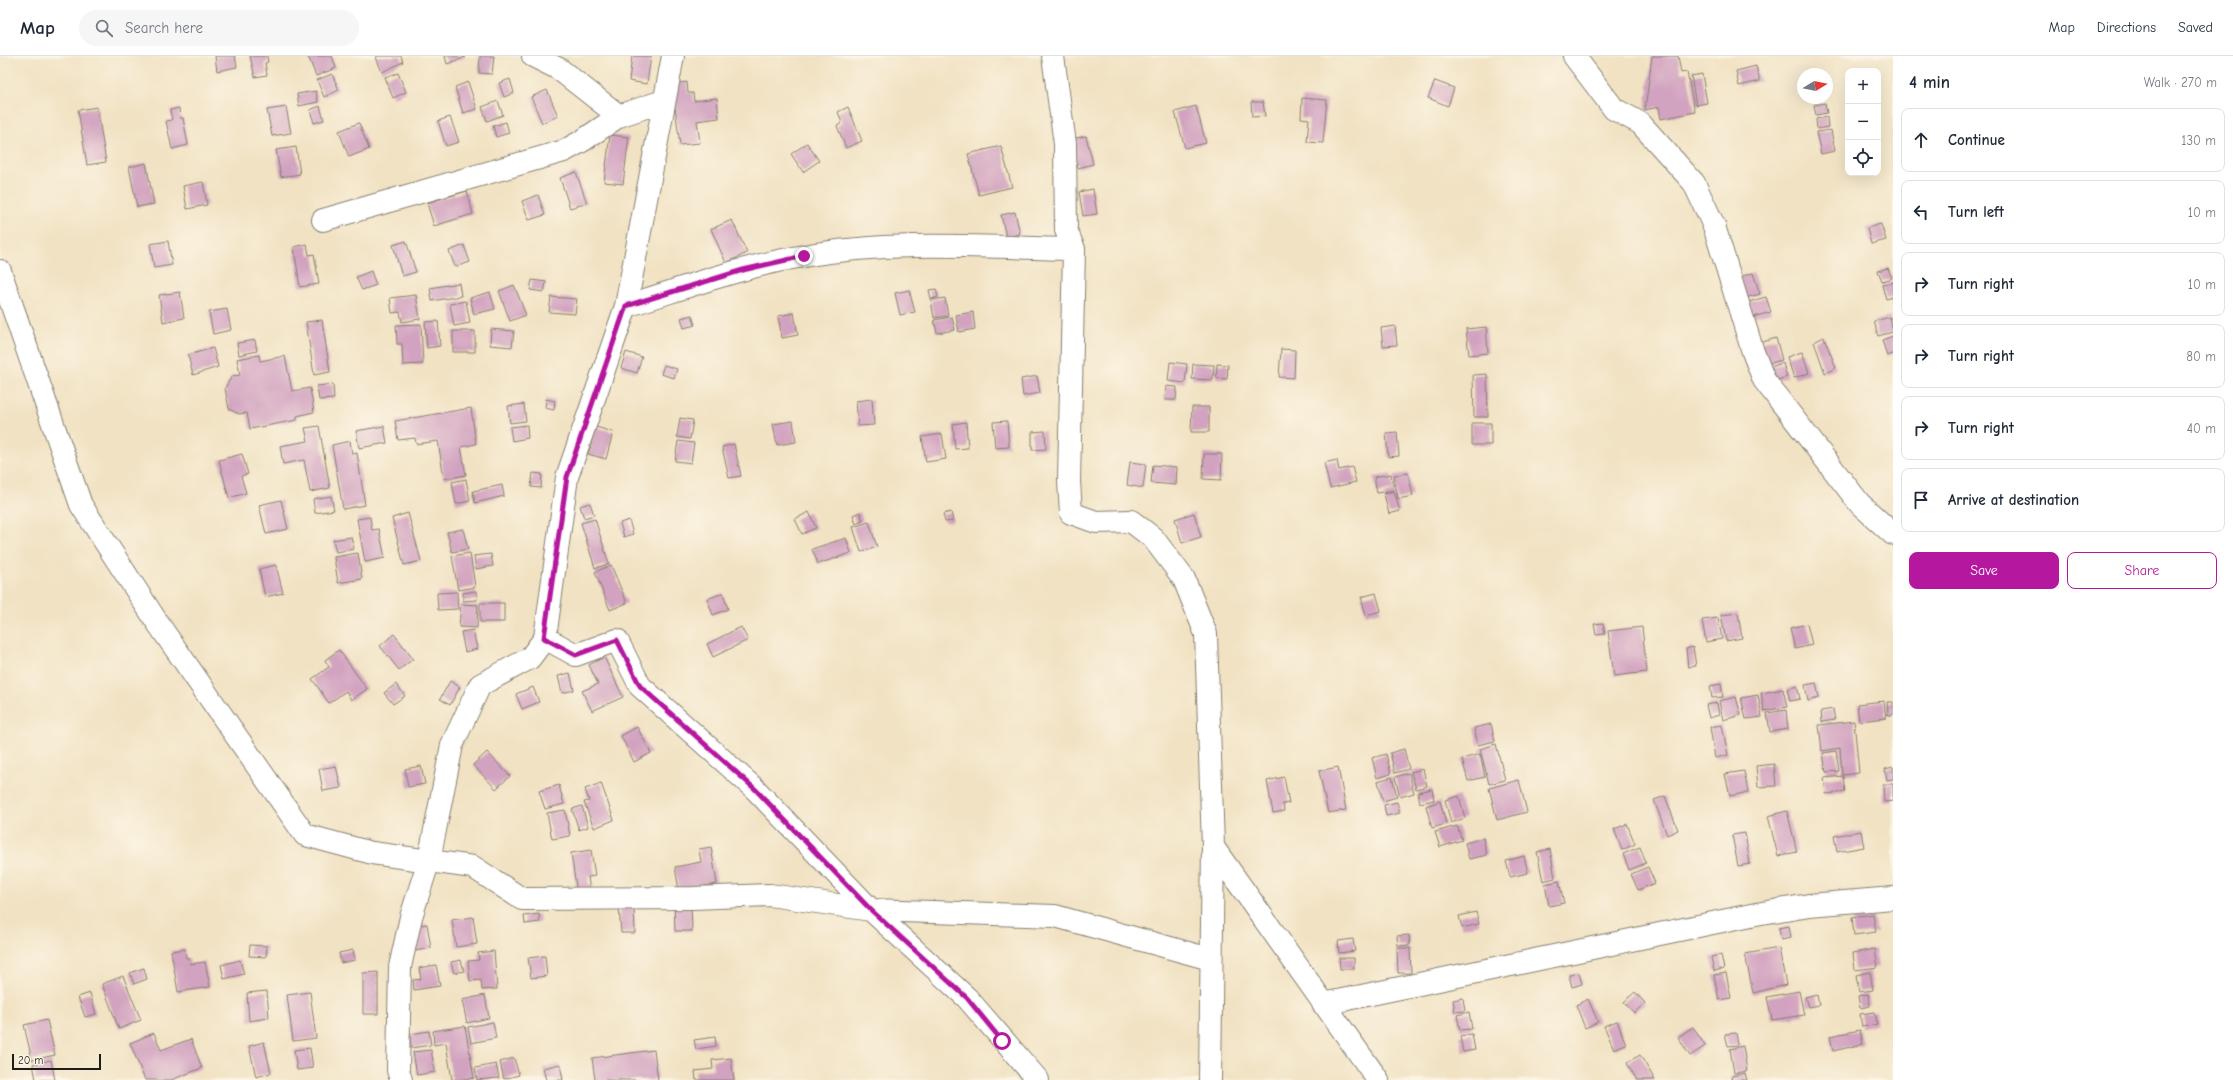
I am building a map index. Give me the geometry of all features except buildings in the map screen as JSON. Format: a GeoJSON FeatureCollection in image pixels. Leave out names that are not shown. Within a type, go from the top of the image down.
{"type":"FeatureCollection","features":[{"type":"Feature","properties":{"kind":"street"},"geometry":{"type":"LineString","coordinates":[[533,56],[558,69],[619,116]]}},
{"type":"Feature","properties":{"kind":"street"},"geometry":{"type":"LineString","coordinates":[[401,1080],[398,1070],[400,967],[411,917],[429,860],[452,745],[480,685],[530,658],[544,638],[567,477],[626,306],[663,101],[673,56]]}},
{"type":"Feature","properties":{"kind":"street"},"geometry":{"type":"LineString","coordinates":[[1053,56],[1065,144],[1066,230],[1074,249],[1069,482],[1071,513],[1096,522],[1131,521],[1153,538],[1184,579],[1206,634],[1213,847],[1210,959],[1210,1080]]}},
{"type":"Feature","properties":{"kind":"street"},"geometry":{"type":"LineString","coordinates":[[1574,56],[1614,109],[1640,123],[1694,183],[1714,226],[1753,352],[1764,380],[1860,504],[1893,534]]}},
{"type":"Feature","properties":{"kind":"street"},"geometry":{"type":"LineString","coordinates":[[323,220],[564,151],[582,141],[619,116],[663,101]]}},
{"type":"Feature","properties":{"kind":"street"},"geometry":{"type":"LineString","coordinates":[[626,306],[743,270],[804,256],[865,248],[948,247],[1074,249]]}},
{"type":"Feature","properties":{"kind":"street"},"geometry":{"type":"LineString","coordinates":[[0,271],[81,505],[159,625],[305,834],[372,853],[473,867],[522,899],[770,895],[871,910],[1055,916],[1210,959]]}},
{"type":"Feature","properties":{"kind":"street"},"geometry":{"type":"LineString","coordinates":[[544,638],[576,655],[617,640],[640,686],[755,789],[871,910],[967,998],[1038,1080]]}},
{"type":"Feature","properties":{"kind":"street"},"geometry":{"type":"LineString","coordinates":[[1213,847],[1378,1080]]}},
{"type":"Feature","properties":{"kind":"street"},"geometry":{"type":"LineString","coordinates":[[1323,1004],[1756,914],[1809,905],[1893,898]]}},
{"type":"Feature","properties":{"kind":"route"},"geometry":{"type":"LineString","coordinates":[[804,256],[743,270],[626,306],[567,477],[544,638],[576,655],[617,640],[640,686],[755,789],[871,910],[967,998],[1002,1041]]}}]}
